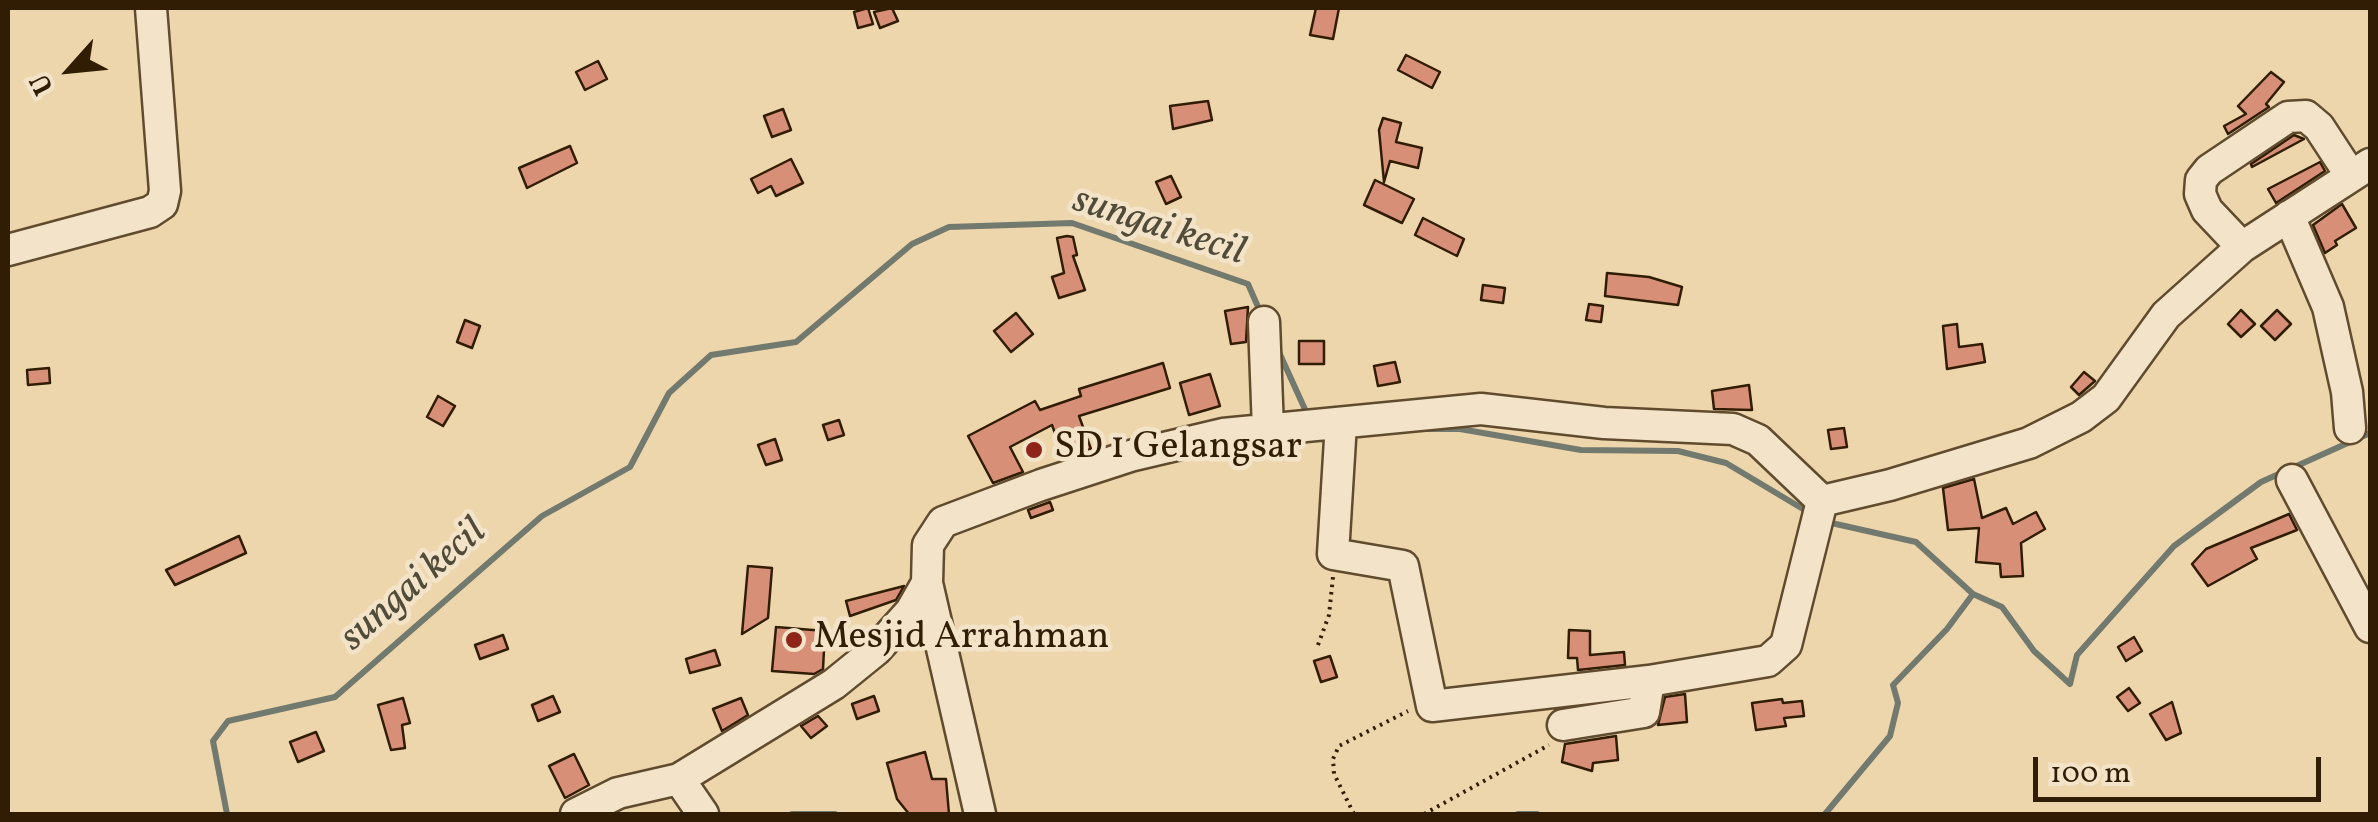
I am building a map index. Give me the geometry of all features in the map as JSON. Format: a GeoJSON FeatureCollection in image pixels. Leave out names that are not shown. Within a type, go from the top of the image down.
{"type":"FeatureCollection","features":[{"type":"Feature","properties":{"kind":"street"},"geometry":{"type":"LineString","coordinates":[[8,250],[150,212],[162,204],[166,190],[151,8]]}},
{"type":"Feature","properties":{"kind":"street"},"geometry":{"type":"LineString","coordinates":[[1814,525],[1964,465],[2029,444],[2081,417],[2106,398],[2166,315],[2242,247],[2361,170],[2306,116],[2288,118],[2209,170],[2201,180],[2200,194],[2208,210],[2242,247]]}},
{"type":"Feature","properties":{"kind":"street"},"geometry":{"type":"LineString","coordinates":[[2290,216],[2328,307],[2347,392],[2350,428]]}},
{"type":"Feature","properties":{"kind":"street"},"geometry":{"type":"LineString","coordinates":[[1264,322],[1282,429]]}},
{"type":"Feature","properties":{"kind":"street"},"geometry":{"type":"LineString","coordinates":[[980,814],[926,583],[928,545],[943,522],[1130,456],[1224,434],[1282,429],[1338,431],[1481,408],[1604,423],[1734,429],[1758,440],[1814,525],[1786,646],[1768,661],[1649,681],[1432,706],[1403,566],[1396,561],[1338,558],[1332,547],[1338,431]]}},
{"type":"Feature","properties":{"kind":"street"},"geometry":{"type":"LineString","coordinates":[[2292,480],[2370,628]]}},
{"type":"Feature","properties":{"kind":"street"},"geometry":{"type":"LineString","coordinates":[[576,814],[635,787],[692,799],[863,662],[898,628],[926,583]]}},
{"type":"Feature","properties":{"kind":"street"},"geometry":{"type":"LineString","coordinates":[[1563,725],[1644,712],[1649,681]]}},
{"type":"Feature","properties":{"kind":"path"},"geometry":{"type":"LineString","coordinates":[[1318,645],[1338,558]]}},
{"type":"Feature","properties":{"kind":"path"},"geometry":{"type":"LineString","coordinates":[[1354,814],[1334,774],[1332,759],[1339,746],[1395,714],[1432,706]]}},
{"type":"Feature","properties":{"kind":"path"},"geometry":{"type":"LineString","coordinates":[[1424,814],[1543,750],[1563,725]]}},
{"type":"Feature","properties":{"kind":"building"},"geometry":{"type":"Polygon","coordinates":[[[868,8],[873,24],[858,28],[854,12],[868,8]]]}},
{"type":"Feature","properties":{"kind":"building"},"geometry":{"type":"Polygon","coordinates":[[[892,8],[898,21],[880,28],[874,12],[892,8]]]}},
{"type":"Feature","properties":{"kind":"building"},"geometry":{"type":"Polygon","coordinates":[[[1316,8],[1339,8],[1333,39],[1310,35],[1316,8]]]}},
{"type":"Feature","properties":{"kind":"building"},"geometry":{"type":"Polygon","coordinates":[[[1406,55],[1440,72],[1432,88],[1398,70],[1406,55]]]}},
{"type":"Feature","properties":{"kind":"building"},"geometry":{"type":"Polygon","coordinates":[[[598,61],[607,79],[585,90],[576,72],[598,61]]]}},
{"type":"Feature","properties":{"kind":"building"},"geometry":{"type":"Polygon","coordinates":[[[2271,72],[2284,82],[2266,104],[2269,107],[2228,134],[2224,126],[2246,114],[2238,106],[2271,72]]]}},
{"type":"Feature","properties":{"kind":"building"},"geometry":{"type":"Polygon","coordinates":[[[1208,101],[1212,120],[1173,129],[1170,106],[1208,101]]]}},
{"type":"Feature","properties":{"kind":"building"},"geometry":{"type":"Polygon","coordinates":[[[783,109],[791,130],[772,137],[764,116],[783,109]]]}},
{"type":"Feature","properties":{"kind":"building"},"geometry":{"type":"Polygon","coordinates":[[[1383,118],[1401,123],[1396,142],[1422,148],[1418,168],[1390,161],[1384,182],[1379,130],[1383,118]]]}},
{"type":"Feature","properties":{"kind":"building"},"geometry":{"type":"Polygon","coordinates":[[[2294,135],[2304,139],[2252,167],[2251,164],[2294,135]]]}},
{"type":"Feature","properties":{"kind":"building"},"geometry":{"type":"Polygon","coordinates":[[[570,146],[577,163],[527,188],[519,168],[570,146]]]}},
{"type":"Feature","properties":{"kind":"building"},"geometry":{"type":"Polygon","coordinates":[[[791,159],[803,183],[776,196],[771,186],[758,193],[751,179],[791,159]]]}},
{"type":"Feature","properties":{"kind":"building"},"geometry":{"type":"Polygon","coordinates":[[[2320,162],[2325,171],[2276,203],[2268,189],[2320,162]]]}},
{"type":"Feature","properties":{"kind":"building"},"geometry":{"type":"Polygon","coordinates":[[[1171,176],[1181,197],[1166,204],[1156,182],[1171,176]]]}},
{"type":"Feature","properties":{"kind":"building"},"geometry":{"type":"Polygon","coordinates":[[[1375,180],[1414,199],[1402,223],[1364,205],[1375,180]]]}},
{"type":"Feature","properties":{"kind":"building"},"geometry":{"type":"Polygon","coordinates":[[[2342,204],[2356,228],[2335,241],[2337,245],[2325,253],[2313,225],[2342,204]]]}},
{"type":"Feature","properties":{"kind":"building"},"geometry":{"type":"Polygon","coordinates":[[[1423,218],[1464,239],[1457,256],[1415,235],[1423,218]]]}},
{"type":"Feature","properties":{"kind":"building"},"geometry":{"type":"Polygon","coordinates":[[[1073,237],[1077,255],[1073,256],[1085,290],[1059,298],[1052,277],[1064,273],[1057,238],[1073,237]]]}},
{"type":"Feature","properties":{"kind":"building"},"geometry":{"type":"Polygon","coordinates":[[[1607,273],[1649,277],[1682,287],[1678,305],[1605,296],[1607,273]]]}},
{"type":"Feature","properties":{"kind":"building"},"geometry":{"type":"Polygon","coordinates":[[[1483,285],[1505,288],[1503,303],[1481,300],[1483,285]]]}},
{"type":"Feature","properties":{"kind":"building"},"geometry":{"type":"Polygon","coordinates":[[[1589,304],[1603,306],[1601,322],[1586,320],[1589,304]]]}},
{"type":"Feature","properties":{"kind":"building"},"geometry":{"type":"Polygon","coordinates":[[[1248,307],[1246,342],[1231,344],[1225,311],[1248,307]]]}},
{"type":"Feature","properties":{"kind":"building"},"geometry":{"type":"Polygon","coordinates":[[[2241,310],[2255,324],[2241,337],[2228,324],[2241,310]]]}},
{"type":"Feature","properties":{"kind":"building"},"geometry":{"type":"Polygon","coordinates":[[[2277,310],[2291,324],[2275,340],[2261,326],[2277,310]]]}},
{"type":"Feature","properties":{"kind":"building"},"geometry":{"type":"Polygon","coordinates":[[[1016,313],[1033,334],[1011,352],[994,331],[1016,313]]]}},
{"type":"Feature","properties":{"kind":"building"},"geometry":{"type":"Polygon","coordinates":[[[465,320],[480,326],[472,348],[457,342],[465,320]]]}},
{"type":"Feature","properties":{"kind":"building"},"geometry":{"type":"Polygon","coordinates":[[[1957,324],[1959,347],[1982,344],[1985,362],[1947,369],[1943,326],[1957,324]]]}},
{"type":"Feature","properties":{"kind":"building"},"geometry":{"type":"Polygon","coordinates":[[[1299,341],[1324,341],[1324,364],[1299,364],[1299,341]]]}},
{"type":"Feature","properties":{"kind":"building"},"geometry":{"type":"Polygon","coordinates":[[[1395,362],[1400,382],[1378,386],[1374,366],[1395,362]]]}},
{"type":"Feature","properties":{"kind":"building"},"geometry":{"type":"Polygon","coordinates":[[[1163,363],[1170,388],[1079,416],[1091,449],[1064,458],[1052,425],[1010,447],[1023,472],[993,483],[968,436],[1035,401],[1040,410],[1081,396],[1079,389],[1163,363]]]}},
{"type":"Feature","properties":{"kind":"building"},"geometry":{"type":"Polygon","coordinates":[[[49,368],[50,383],[28,385],[27,370],[49,368]]]}},
{"type":"Feature","properties":{"kind":"building"},"geometry":{"type":"Polygon","coordinates":[[[2084,372],[2095,381],[2079,395],[2071,387],[2084,372]]]}},
{"type":"Feature","properties":{"kind":"building"},"geometry":{"type":"Polygon","coordinates":[[[1210,374],[1220,406],[1189,415],[1180,383],[1210,374]]]}},
{"type":"Feature","properties":{"kind":"building"},"geometry":{"type":"Polygon","coordinates":[[[1749,385],[1752,410],[1714,409],[1712,391],[1749,385]]]}},
{"type":"Feature","properties":{"kind":"building"},"geometry":{"type":"Polygon","coordinates":[[[438,396],[455,406],[443,426],[427,417],[438,396]]]}},
{"type":"Feature","properties":{"kind":"building"},"geometry":{"type":"Polygon","coordinates":[[[839,420],[844,435],[828,440],[823,425],[839,420]]]}},
{"type":"Feature","properties":{"kind":"building"},"geometry":{"type":"Polygon","coordinates":[[[1844,428],[1847,447],[1831,449],[1828,430],[1844,428]]]}},
{"type":"Feature","properties":{"kind":"building"},"geometry":{"type":"Polygon","coordinates":[[[775,439],[782,460],[766,465],[758,445],[775,439]]]}},
{"type":"Feature","properties":{"kind":"building"},"geometry":{"type":"Polygon","coordinates":[[[1974,479],[1982,518],[2006,508],[2013,524],[2036,512],[2045,529],[2021,543],[2023,576],[2001,577],[2000,564],[1976,562],[1979,528],[1948,530],[1943,488],[1974,479]]]}},
{"type":"Feature","properties":{"kind":"building"},"geometry":{"type":"Polygon","coordinates":[[[1050,502],[1053,510],[1031,518],[1028,510],[1050,502]]]}},
{"type":"Feature","properties":{"kind":"building"},"geometry":{"type":"Polygon","coordinates":[[[2289,514],[2297,530],[2251,548],[2257,559],[2208,586],[2192,564],[2206,549],[2289,514]]]}},
{"type":"Feature","properties":{"kind":"building"},"geometry":{"type":"Polygon","coordinates":[[[239,536],[246,553],[175,585],[166,570],[239,536]]]}},
{"type":"Feature","properties":{"kind":"building"},"geometry":{"type":"Polygon","coordinates":[[[748,566],[772,568],[768,618],[742,634],[748,566]]]}},
{"type":"Feature","properties":{"kind":"building"},"geometry":{"type":"Polygon","coordinates":[[[904,586],[896,600],[850,616],[846,601],[904,586]]]}},
{"type":"Feature","properties":{"kind":"building"},"geometry":{"type":"Polygon","coordinates":[[[776,627],[825,631],[823,669],[814,674],[772,671],[776,627]]]}},
{"type":"Feature","properties":{"kind":"building"},"geometry":{"type":"Polygon","coordinates":[[[1569,630],[1590,631],[1590,655],[1624,652],[1625,665],[1578,670],[1577,658],[1568,658],[1569,630]]]}},
{"type":"Feature","properties":{"kind":"building"},"geometry":{"type":"Polygon","coordinates":[[[503,635],[508,649],[480,659],[475,645],[503,635]]]}},
{"type":"Feature","properties":{"kind":"building"},"geometry":{"type":"Polygon","coordinates":[[[2134,637],[2142,651],[2126,661],[2118,647],[2134,637]]]}},
{"type":"Feature","properties":{"kind":"building"},"geometry":{"type":"Polygon","coordinates":[[[715,650],[720,665],[690,673],[686,659],[715,650]]]}},
{"type":"Feature","properties":{"kind":"building"},"geometry":{"type":"Polygon","coordinates":[[[1330,656],[1337,677],[1321,682],[1314,661],[1330,656]]]}},
{"type":"Feature","properties":{"kind":"building"},"geometry":{"type":"Polygon","coordinates":[[[2129,688],[2140,703],[2128,711],[2117,697],[2129,688]]]}},
{"type":"Feature","properties":{"kind":"building"},"geometry":{"type":"Polygon","coordinates":[[[1685,694],[1687,722],[1658,725],[1665,697],[1685,694]]]}},
{"type":"Feature","properties":{"kind":"building"},"geometry":{"type":"Polygon","coordinates":[[[553,696],[560,712],[538,721],[532,705],[553,696]]]}},
{"type":"Feature","properties":{"kind":"building"},"geometry":{"type":"Polygon","coordinates":[[[874,696],[879,711],[857,719],[852,704],[874,696]]]}},
{"type":"Feature","properties":{"kind":"building"},"geometry":{"type":"Polygon","coordinates":[[[403,698],[410,723],[402,725],[405,748],[391,750],[378,705],[403,698]]]}},
{"type":"Feature","properties":{"kind":"building"},"geometry":{"type":"Polygon","coordinates":[[[741,698],[748,715],[722,731],[713,709],[741,698]]]}},
{"type":"Feature","properties":{"kind":"building"},"geometry":{"type":"Polygon","coordinates":[[[1782,699],[1783,703],[1802,701],[1804,716],[1784,718],[1786,726],[1756,730],[1752,703],[1782,699]]]}},
{"type":"Feature","properties":{"kind":"building"},"geometry":{"type":"Polygon","coordinates":[[[2172,702],[2181,733],[2166,740],[2150,714],[2172,702]]]}},
{"type":"Feature","properties":{"kind":"building"},"geometry":{"type":"Polygon","coordinates":[[[818,716],[827,726],[811,738],[801,726],[818,716]]]}},
{"type":"Feature","properties":{"kind":"building"},"geometry":{"type":"Polygon","coordinates":[[[316,732],[324,751],[298,762],[290,742],[316,732]]]}},
{"type":"Feature","properties":{"kind":"building"},"geometry":{"type":"Polygon","coordinates":[[[1616,736],[1618,760],[1593,763],[1592,771],[1562,762],[1565,744],[1616,736]]]}},
{"type":"Feature","properties":{"kind":"building"},"geometry":{"type":"Polygon","coordinates":[[[925,752],[932,779],[946,779],[949,814],[909,814],[897,799],[887,763],[925,752]]]}},
{"type":"Feature","properties":{"kind":"building"},"geometry":{"type":"Polygon","coordinates":[[[574,754],[589,785],[565,798],[549,766],[574,754]]]}},
{"type":"Feature","properties":{"kind":"waterway","name":"sungai kecil"},"geometry":{"type":"LineString","coordinates":[[227,814],[213,741],[228,721],[335,697],[542,516],[630,467],[669,393],[711,355],[796,342],[912,244],[949,227],[1072,223],[1248,284],[1262,316]]}},
{"type":"Feature","properties":{"kind":"waterway","name":"sungai kecil"},"geometry":{"type":"LineString","coordinates":[[1278,350],[1308,416]]}},
{"type":"Feature","properties":{"kind":"waterway","name":"sungai kecil"},"geometry":{"type":"LineString","coordinates":[[1422,429],[1460,429],[1581,450],[1678,451],[1726,463],[1808,512]]}},
{"type":"Feature","properties":{"kind":"waterway"},"geometry":{"type":"LineString","coordinates":[[1825,814],[1890,736],[1898,703],[1893,685],[1947,629],[1973,594],[2002,607],[2034,651],[2070,684],[2077,655],[2174,546],[2261,482],[2370,433]]}},
{"type":"Feature","properties":{"kind":"waterway","name":"sungai kecil"},"geometry":{"type":"LineString","coordinates":[[1827,522],[1916,542],[1973,594]]}},
{"type":"Feature","properties":{"kind":"waterway"},"geometry":{"type":"LineString","coordinates":[[792,814],[835,814]]}},
{"type":"Feature","properties":{"kind":"waterway"},"geometry":{"type":"LineString","coordinates":[[1518,814],[1537,814]]}},
{"type":"Feature","properties":{"kind":"place","name":"SD 1 Gelangsar"},"geometry":{"type":"Point","coordinates":[1034,450]}},
{"type":"Feature","properties":{"kind":"place","name":"Mesjid Arrahman"},"geometry":{"type":"Point","coordinates":[794,640]}}]}
